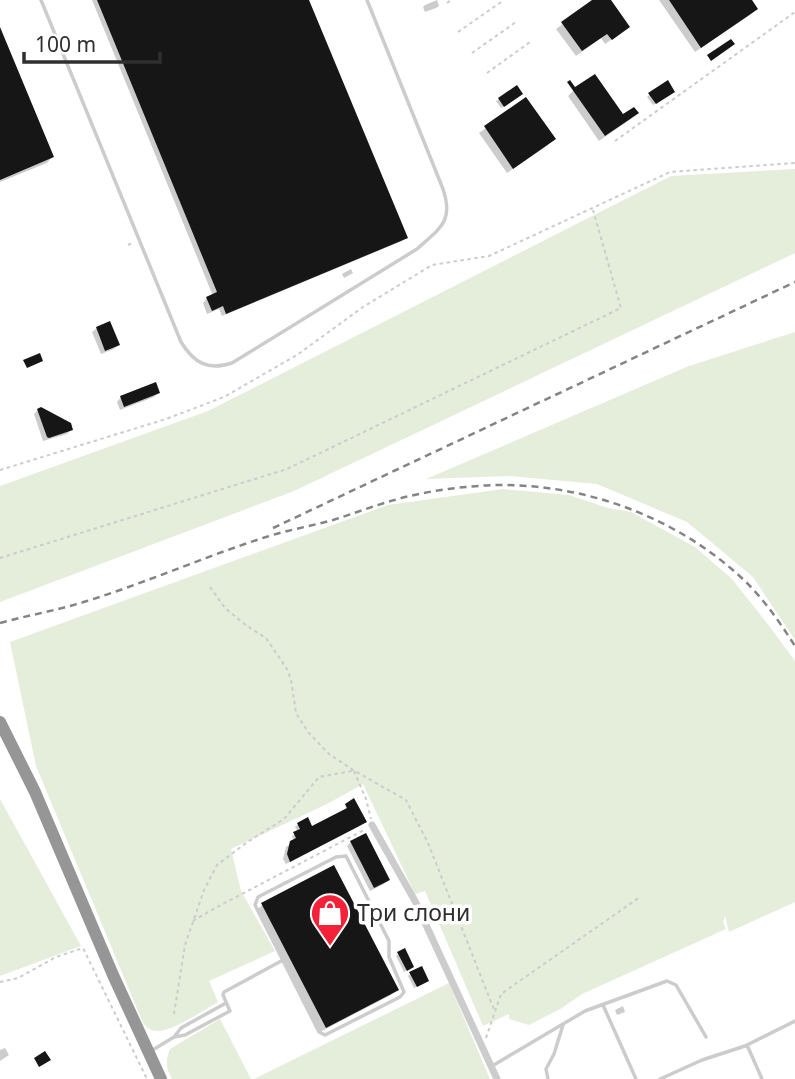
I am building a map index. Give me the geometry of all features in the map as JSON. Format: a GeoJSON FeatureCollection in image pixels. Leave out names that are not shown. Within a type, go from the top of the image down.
{"type":"FeatureCollection","features":[{"type":"Feature","properties":{"kind":"highway"},"geometry":{"type":"LineString","coordinates":[[0,722],[35,792],[161,1079]]}},
{"type":"Feature","properties":{"kind":"street"},"geometry":{"type":"LineString","coordinates":[[372,825],[415,901],[497,1079]]}},
{"type":"Feature","properties":{"kind":"lane"},"geometry":{"type":"LineString","coordinates":[[41,0],[181,342],[195,360],[214,367],[232,363],[417,249],[445,220],[448,210],[443,189],[368,0]]}},
{"type":"Feature","properties":{"kind":"lane"},"geometry":{"type":"LineString","coordinates":[[346,856],[389,941],[389,957],[404,992],[401,997],[326,1035],[319,1032],[283,960],[255,905],[258,897],[336,857],[346,856]]}},
{"type":"Feature","properties":{"kind":"lane"},"geometry":{"type":"LineString","coordinates":[[149,1052],[230,1011],[224,992],[283,960]]}},
{"type":"Feature","properties":{"kind":"lane"},"geometry":{"type":"LineString","coordinates":[[492,1066],[585,1012],[667,981],[676,985],[706,1037]]}},
{"type":"Feature","properties":{"kind":"lane"},"geometry":{"type":"LineString","coordinates":[[174,1037],[181,1028],[226,1003]]}},
{"type":"Feature","properties":{"kind":"lane"},"geometry":{"type":"LineString","coordinates":[[603,1005],[636,1079]]}},
{"type":"Feature","properties":{"kind":"lane"},"geometry":{"type":"LineString","coordinates":[[660,1079],[702,1060],[747,1045],[795,1021]]}},
{"type":"Feature","properties":{"kind":"lane"},"geometry":{"type":"LineString","coordinates":[[548,1079],[546,1069],[563,1025]]}},
{"type":"Feature","properties":{"kind":"lane"},"geometry":{"type":"LineString","coordinates":[[747,1045],[762,1079]]}},
{"type":"Feature","properties":{"kind":"path"},"geometry":{"type":"LineString","coordinates":[[447,3],[451,0]]}},
{"type":"Feature","properties":{"kind":"path"},"geometry":{"type":"LineString","coordinates":[[458,32],[501,2]]}},
{"type":"Feature","properties":{"kind":"path"},"geometry":{"type":"LineString","coordinates":[[615,141],[795,12]]}},
{"type":"Feature","properties":{"kind":"path"},"geometry":{"type":"LineString","coordinates":[[472,52],[516,22]]}},
{"type":"Feature","properties":{"kind":"path"},"geometry":{"type":"LineString","coordinates":[[487,73],[530,42]]}},
{"type":"Feature","properties":{"kind":"path"},"geometry":{"type":"LineString","coordinates":[[0,470],[166,419],[224,397],[297,355],[363,307],[432,265],[489,256],[670,172],[795,163]]}},
{"type":"Feature","properties":{"kind":"path"},"geometry":{"type":"LineString","coordinates":[[0,558],[287,469],[621,308],[592,209]]}},
{"type":"Feature","properties":{"kind":"path"},"geometry":{"type":"LineString","coordinates":[[128,245],[132,243]]}},
{"type":"Feature","properties":{"kind":"path"},"geometry":{"type":"LineString","coordinates":[[210,587],[225,608],[265,638],[287,669],[296,713],[308,732],[329,754],[406,800],[428,843],[495,1012]]}},
{"type":"Feature","properties":{"kind":"path"},"geometry":{"type":"LineString","coordinates":[[192,922],[372,825],[366,799],[354,771]]}},
{"type":"Feature","properties":{"kind":"path"},"geometry":{"type":"LineString","coordinates":[[174,1014],[185,945],[204,891],[217,865],[284,820],[319,778],[354,771]]}},
{"type":"Feature","properties":{"kind":"path"},"geometry":{"type":"LineString","coordinates":[[483,1047],[501,994],[640,897]]}},
{"type":"Feature","properties":{"kind":"path"},"geometry":{"type":"LineString","coordinates":[[424,920],[454,906]]}},
{"type":"Feature","properties":{"kind":"path"},"geometry":{"type":"LineString","coordinates":[[0,982],[18,978],[56,957],[83,948],[147,1079]]}},
{"type":"Feature","properties":{"kind":"green space"},"geometry":{"type":"Polygon","coordinates":[[[795,169],[795,253],[294,491],[0,602],[0,486],[208,411],[671,176],[795,169]]]}},
{"type":"Feature","properties":{"kind":"green space"},"geometry":{"type":"Polygon","coordinates":[[[795,332],[795,640],[753,577],[687,522],[597,484],[510,476],[426,479],[689,366],[795,332]]]}},
{"type":"Feature","properties":{"kind":"green space"},"geometry":{"type":"Polygon","coordinates":[[[503,489],[569,495],[608,508],[631,512],[695,547],[732,579],[795,661],[795,902],[729,932],[725,916],[723,922],[726,929],[582,994],[529,1025],[509,1019],[509,1014],[483,1026],[425,891],[415,894],[363,784],[231,849],[241,891],[275,951],[209,981],[218,1002],[163,1031],[149,1029],[143,1023],[36,766],[10,642],[388,505],[503,489]]]}},
{"type":"Feature","properties":{"kind":"green space"},"geometry":{"type":"Polygon","coordinates":[[[0,799],[81,946],[0,976],[0,799]]]}},
{"type":"Feature","properties":{"kind":"green space"},"geometry":{"type":"Polygon","coordinates":[[[449,983],[490,1079],[254,1079],[449,983]]]}},
{"type":"Feature","properties":{"kind":"green space"},"geometry":{"type":"Polygon","coordinates":[[[220,1019],[251,1079],[172,1079],[167,1064],[170,1049],[220,1019]]]}},
{"type":"Feature","properties":{"kind":"building"},"geometry":{"type":"Polygon","coordinates":[[[97,0],[309,0],[408,238],[226,314],[223,306],[212,311],[206,297],[217,292],[97,0]]]}},
{"type":"Feature","properties":{"kind":"building"},"geometry":{"type":"Polygon","coordinates":[[[592,0],[611,0],[630,27],[612,40],[607,34],[582,51],[561,22],[592,0]]]}},
{"type":"Feature","properties":{"kind":"building"},"geometry":{"type":"Polygon","coordinates":[[[669,0],[752,0],[758,9],[701,48],[669,0]]]}},
{"type":"Feature","properties":{"kind":"building"},"geometry":{"type":"Polygon","coordinates":[[[0,27],[54,157],[0,180],[0,27]]]}},
{"type":"Feature","properties":{"kind":"building"},"geometry":{"type":"Polygon","coordinates":[[[731,39],[735,44],[711,61],[707,55],[731,39]]]}},
{"type":"Feature","properties":{"kind":"building"},"geometry":{"type":"Polygon","coordinates":[[[595,74],[623,114],[634,107],[639,113],[605,136],[567,82],[570,80],[575,87],[595,74]]]}},
{"type":"Feature","properties":{"kind":"building"},"geometry":{"type":"Polygon","coordinates":[[[668,80],[675,92],[656,104],[648,93],[668,80]]]}},
{"type":"Feature","properties":{"kind":"building"},"geometry":{"type":"Polygon","coordinates":[[[517,85],[523,94],[504,107],[498,98],[517,85]]]}},
{"type":"Feature","properties":{"kind":"building"},"geometry":{"type":"Polygon","coordinates":[[[526,97],[556,139],[513,169],[484,126],[526,97]]]}},
{"type":"Feature","properties":{"kind":"building"},"geometry":{"type":"Polygon","coordinates":[[[110,321],[120,345],[105,351],[96,327],[110,321]]]}},
{"type":"Feature","properties":{"kind":"building"},"geometry":{"type":"Polygon","coordinates":[[[40,353],[43,361],[27,368],[23,360],[40,353]]]}},
{"type":"Feature","properties":{"kind":"building"},"geometry":{"type":"Polygon","coordinates":[[[156,382],[160,393],[124,407],[120,396],[156,382]]]}},
{"type":"Feature","properties":{"kind":"building"},"geometry":{"type":"Polygon","coordinates":[[[41,407],[71,423],[73,430],[47,437],[37,409],[41,407]]]}},
{"type":"Feature","properties":{"kind":"building"},"geometry":{"type":"Polygon","coordinates":[[[354,798],[367,822],[290,862],[287,854],[290,841],[296,838],[293,832],[300,829],[297,823],[308,817],[312,826],[347,808],[345,804],[354,798]]]}},
{"type":"Feature","properties":{"kind":"building"},"geometry":{"type":"Polygon","coordinates":[[[366,833],[390,880],[374,888],[350,841],[366,833]]]}},
{"type":"Feature","properties":{"kind":"building","name":"Три слони"},"geometry":{"type":"Polygon","coordinates":[[[334,865],[399,990],[326,1028],[261,903],[334,865]]]}},
{"type":"Feature","properties":{"kind":"building"},"geometry":{"type":"Polygon","coordinates":[[[405,948],[414,967],[407,971],[397,952],[405,948]]]}},
{"type":"Feature","properties":{"kind":"building"},"geometry":{"type":"Polygon","coordinates":[[[422,966],[429,981],[417,987],[409,972],[422,966]]]}},
{"type":"Feature","properties":{"kind":"building"},"geometry":{"type":"Polygon","coordinates":[[[45,1051],[51,1060],[39,1067],[34,1058],[45,1051]]]}},
{"type":"Feature","properties":{"kind":"railway"},"geometry":{"type":"LineString","coordinates":[[273,528],[795,282]]}},
{"type":"Feature","properties":{"kind":"railway"},"geometry":{"type":"LineString","coordinates":[[0,623],[87,601],[266,537],[333,520],[398,499],[449,489],[504,485],[542,487],[617,504],[686,536],[718,558],[747,583],[795,646]]}},
{"type":"Feature","properties":{"kind":"place","name":"Три слони"},"geometry":{"type":"Point","coordinates":[330,947]}}]}
